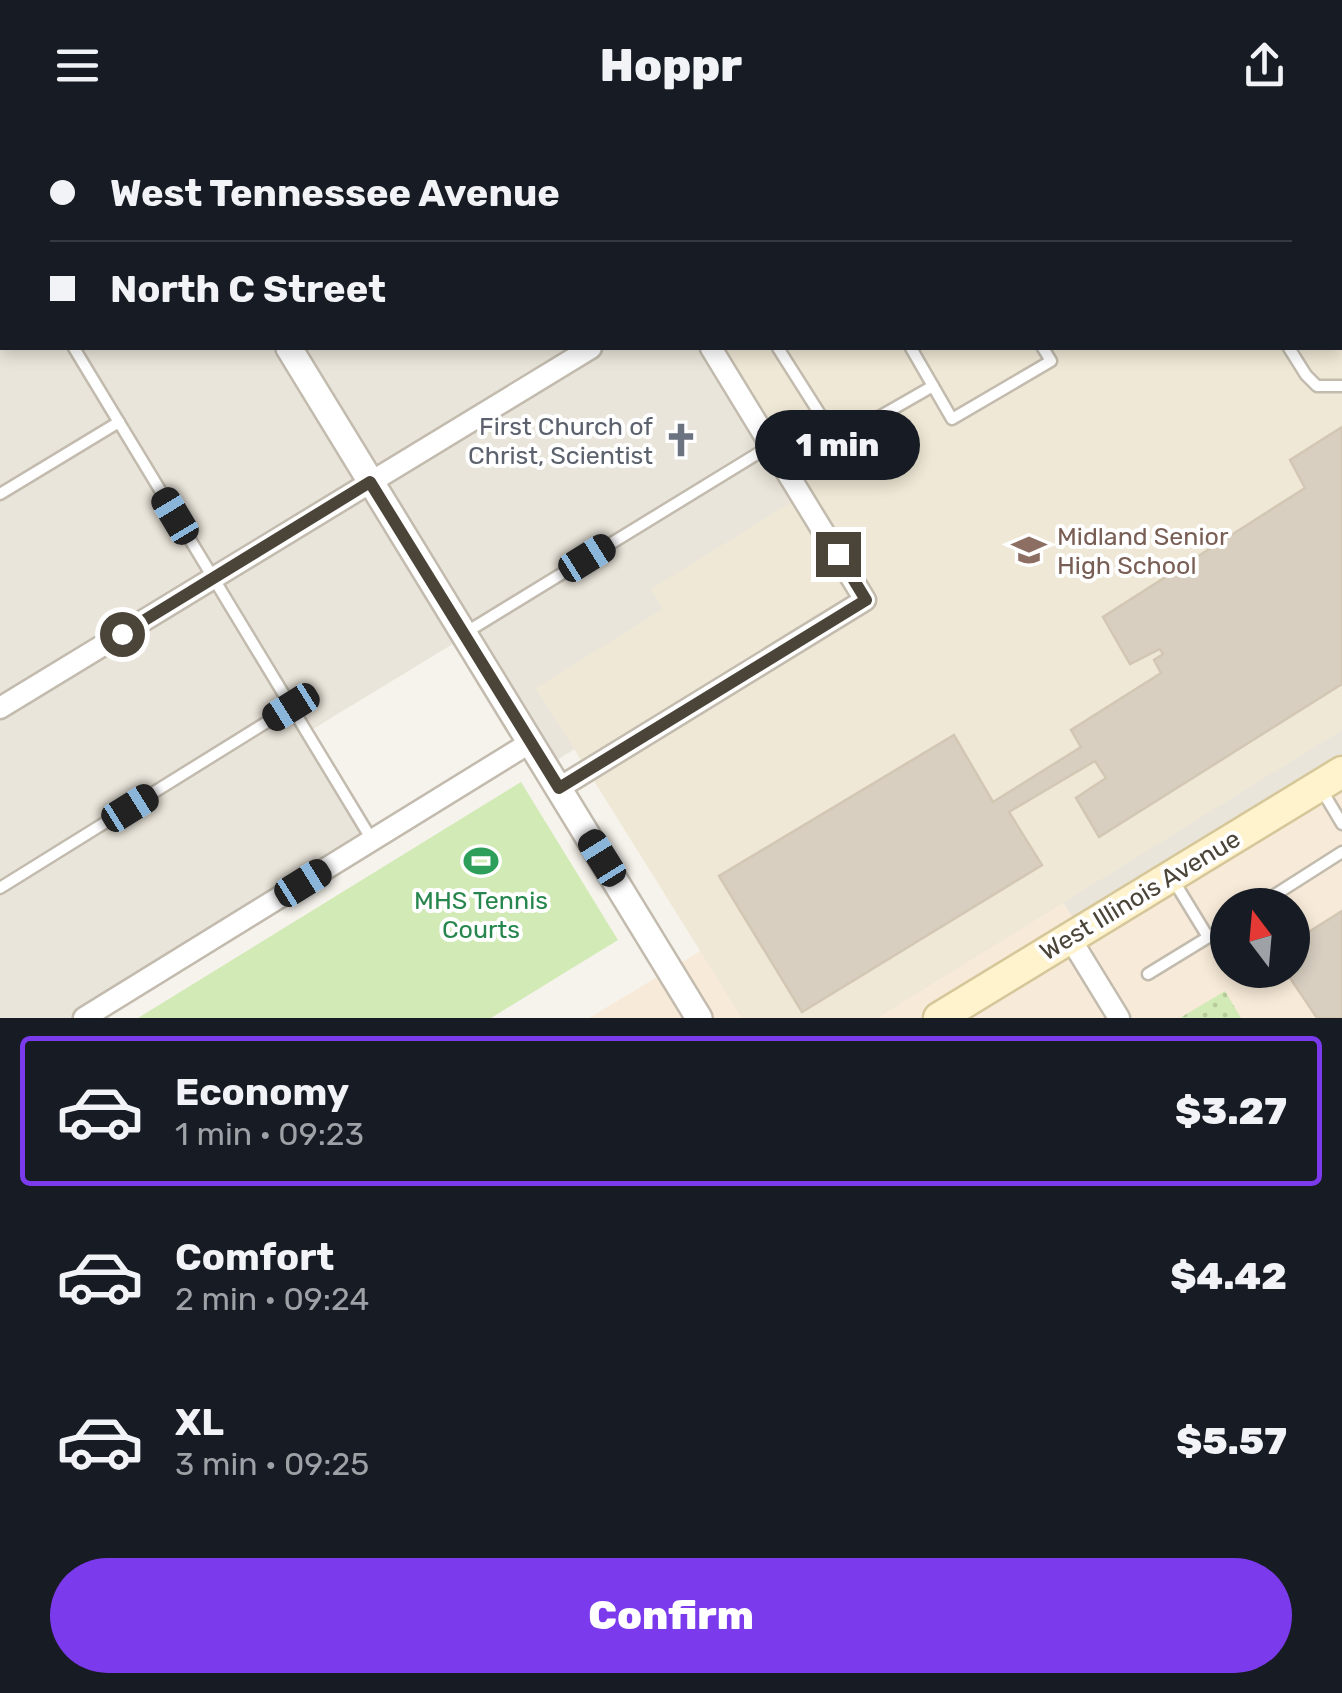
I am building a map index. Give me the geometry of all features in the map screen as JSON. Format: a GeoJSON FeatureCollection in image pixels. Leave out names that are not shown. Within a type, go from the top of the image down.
{"type":"FeatureCollection","features":[{"type":"Feature","properties":{"kind":"main road","name":"West Illinois Avenue"},"geometry":{"type":"LineString","coordinates":[[938,1018],[1331,779]]}},
{"type":"Feature","properties":{"kind":"street"},"geometry":{"type":"LineString","coordinates":[[290,350],[699,1018]]}},
{"type":"Feature","properties":{"kind":"street"},"geometry":{"type":"LineString","coordinates":[[0,708],[587,350]]}},
{"type":"Feature","properties":{"kind":"street"},"geometry":{"type":"LineString","coordinates":[[559,788],[866,600],[713,350]]}},
{"type":"Feature","properties":{"kind":"street"},"geometry":{"type":"LineString","coordinates":[[84,1018],[531,742]]}},
{"type":"Feature","properties":{"kind":"street"},"geometry":{"type":"LineString","coordinates":[[1070,938],[1120,1018]]}},
{"type":"Feature","properties":{"kind":"lane"},"geometry":{"type":"LineString","coordinates":[[75,350],[372,840]]}},
{"type":"Feature","properties":{"kind":"lane"},"geometry":{"type":"LineString","coordinates":[[779,350],[837,442]]}},
{"type":"Feature","properties":{"kind":"lane"},"geometry":{"type":"LineString","coordinates":[[912,350],[952,420],[1051,361],[1043,350]]}},
{"type":"Feature","properties":{"kind":"lane"},"geometry":{"type":"LineString","coordinates":[[1290,350],[1317,386],[1342,386]]}},
{"type":"Feature","properties":{"kind":"lane"},"geometry":{"type":"LineString","coordinates":[[789,473],[933,386]]}},
{"type":"Feature","properties":{"kind":"lane"},"geometry":{"type":"LineString","coordinates":[[0,494],[118,422]]}},
{"type":"Feature","properties":{"kind":"lane"},"geometry":{"type":"LineString","coordinates":[[464,634],[772,445]]}},
{"type":"Feature","properties":{"kind":"lane"},"geometry":{"type":"LineString","coordinates":[[0,888],[291,707]]}},
{"type":"Feature","properties":{"kind":"lane"},"geometry":{"type":"LineString","coordinates":[[1331,779],[1342,824]]}},
{"type":"Feature","properties":{"kind":"lane"},"geometry":{"type":"LineString","coordinates":[[1286,888],[1342,852]]}},
{"type":"Feature","properties":{"kind":"lane"},"geometry":{"type":"LineString","coordinates":[[1148,974],[1208,937],[1170,876]]}},
{"type":"Feature","properties":{"kind":"shaded area"},"geometry":{"type":"Polygon","coordinates":[[[0,350],[1342,350],[1342,772],[1082,933],[860,575],[547,766],[466,636],[313,729],[380,840],[90,1018],[0,1018],[0,350]]]}},
{"type":"Feature","properties":{"kind":"shaded area","name":"Midland Senior High School"},"geometry":{"type":"Polygon","coordinates":[[[721,350],[1342,350],[1342,730],[877,1018],[742,1018],[536,688],[663,609],[651,589],[808,492],[721,350]]]}},
{"type":"Feature","properties":{"kind":"shaded area"},"geometry":{"type":"Polygon","coordinates":[[[1342,772],[1342,1018],[589,1018],[986,779],[1082,933],[1342,772]]]}},
{"type":"Feature","properties":{"kind":"green space","name":"MHS Tennis Courts"},"geometry":{"type":"Polygon","coordinates":[[[521,782],[618,940],[491,1018],[138,1018],[521,782]]]}},
{"type":"Feature","properties":{"kind":"green space"},"geometry":{"type":"Polygon","coordinates":[[[1225,991],[1241,1018],[1180,1018],[1225,991]]]}},
{"type":"Feature","properties":{"kind":"building"},"geometry":{"type":"Polygon","coordinates":[[[1342,427],[1342,684],[1099,837],[1076,798],[1106,778],[1095,761],[1009,812],[1042,865],[802,1012],[719,876],[954,735],[993,802],[1081,747],[1071,730],[1161,673],[1154,660],[1163,654],[1160,649],[1130,664],[1103,617],[1305,488],[1290,460],[1342,427]]]}},
{"type":"Feature","properties":{"kind":"building"},"geometry":{"type":"Polygon","coordinates":[[[1342,911],[1342,1018],[1317,1018],[1297,988],[1310,988],[1310,931],[1342,911]]]}},
{"type":"Feature","properties":{"kind":"place","name":"First Church of Christ, Scientist"},"geometry":{"type":"Point","coordinates":[681,440]}},
{"type":"Feature","properties":{"kind":"place","name":"Midland Senior High School"},"geometry":{"type":"Point","coordinates":[1029,550]}},
{"type":"Feature","properties":{"kind":"place","name":"MHS Tennis Courts"},"geometry":{"type":"Point","coordinates":[481,861]}},
{"type":"Feature","properties":{"kind":"route"},"geometry":{"type":"LineString","coordinates":[[122,634],[370,482],[559,788],[866,600],[838,554]]}}]}
